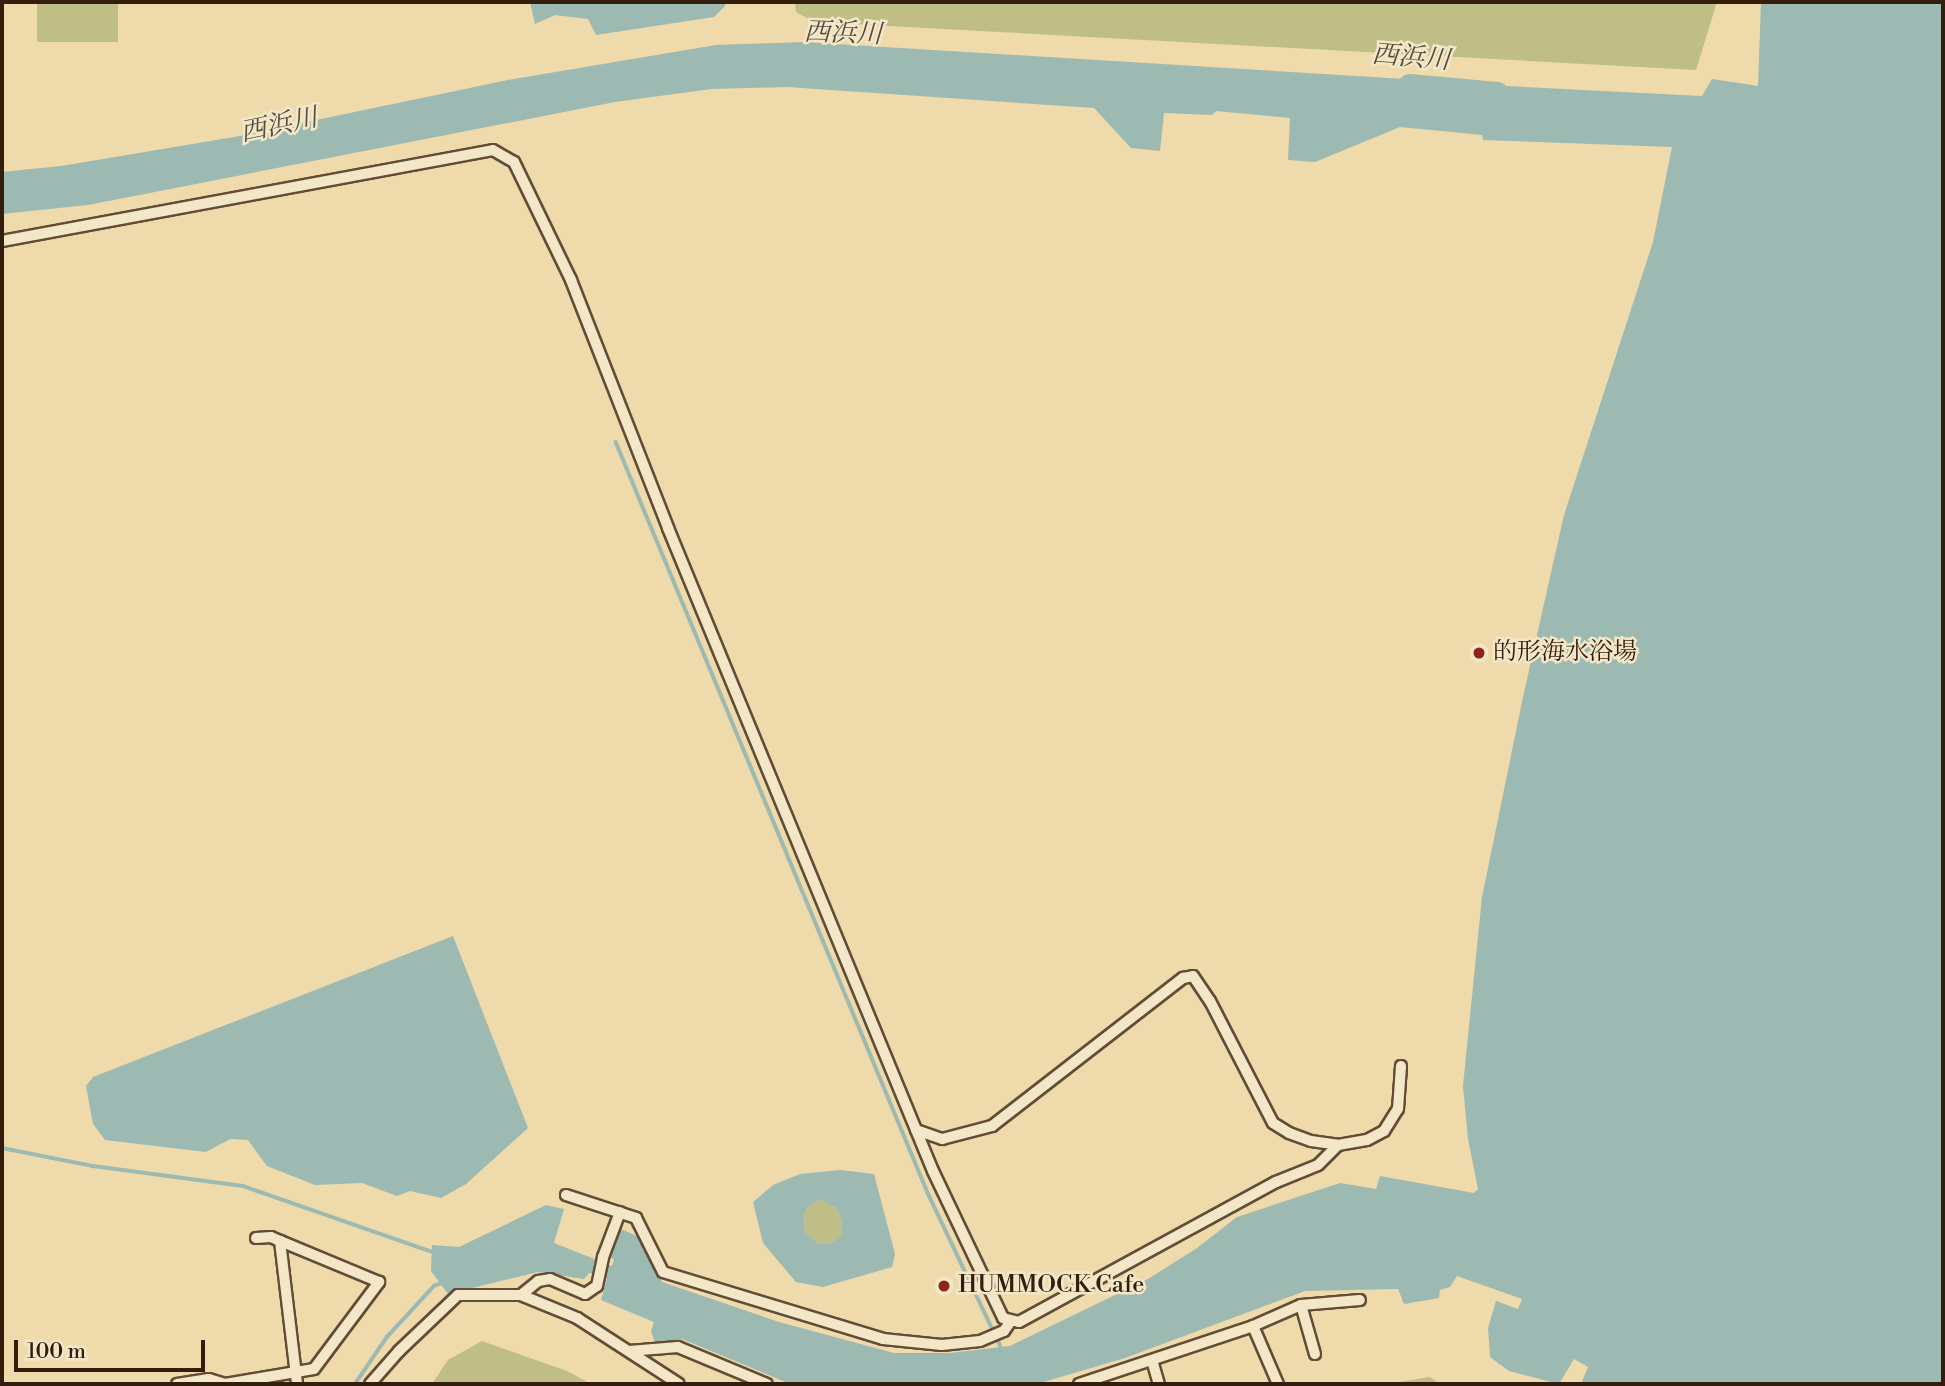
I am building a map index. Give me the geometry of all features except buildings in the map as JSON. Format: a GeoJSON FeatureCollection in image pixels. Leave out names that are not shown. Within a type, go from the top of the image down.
{"type":"FeatureCollection","features":[{"type":"Feature","properties":{"kind":"street"},"geometry":{"type":"LineString","coordinates":[[2,241],[493,150],[514,162],[571,280],[668,528],[916,1130],[1003,1318],[1010,1322],[1019,1322],[1276,1182],[1318,1165],[1338,1145]]}},
{"type":"Feature","properties":{"kind":"street"},"geometry":{"type":"LineString","coordinates":[[916,1130],[942,1139],[992,1126],[1170,985],[1193,976],[1210,1000],[1273,1123],[1311,1141],[1338,1145],[1367,1140],[1384,1131],[1398,1109],[1401,1066]]}},
{"type":"Feature","properties":{"kind":"street"},"geometry":{"type":"LineString","coordinates":[[566,1195],[636,1218],[663,1272],[883,1339],[942,1345],[980,1341],[1004,1331],[1010,1322]]}},
{"type":"Feature","properties":{"kind":"street"},"geometry":{"type":"LineString","coordinates":[[521,1295],[538,1281],[550,1279],[585,1294],[597,1286],[603,1257],[620,1212]]}},
{"type":"Feature","properties":{"kind":"street"},"geometry":{"type":"LineString","coordinates":[[177,1384],[209,1379],[225,1384],[314,1369],[379,1282],[271,1237],[256,1238]]}},
{"type":"Feature","properties":{"kind":"street"},"geometry":{"type":"LineString","coordinates":[[281,1241],[297,1384]]}},
{"type":"Feature","properties":{"kind":"street"},"geometry":{"type":"LineString","coordinates":[[369,1384],[399,1351],[458,1295],[521,1295],[577,1318],[679,1384]]}},
{"type":"Feature","properties":{"kind":"street"},"geometry":{"type":"LineString","coordinates":[[1079,1384],[1095,1382],[1253,1326],[1301,1305],[1360,1300]]}},
{"type":"Feature","properties":{"kind":"street"},"geometry":{"type":"LineString","coordinates":[[1301,1305],[1315,1354]]}},
{"type":"Feature","properties":{"kind":"street"},"geometry":{"type":"LineString","coordinates":[[1253,1326],[1278,1384]]}},
{"type":"Feature","properties":{"kind":"street"},"geometry":{"type":"LineString","coordinates":[[629,1352],[678,1347],[767,1384]]}},
{"type":"Feature","properties":{"kind":"street"},"geometry":{"type":"LineString","coordinates":[[1152,1360],[1159,1384]]}},
{"type":"Feature","properties":{"kind":"green space"},"geometry":{"type":"Polygon","coordinates":[[[37,2],[118,2],[118,42],[37,42],[37,2]]]}},
{"type":"Feature","properties":{"kind":"green space"},"geometry":{"type":"Polygon","coordinates":[[[795,2],[1717,2],[1696,70],[814,22],[796,12],[795,2]]]}},
{"type":"Feature","properties":{"kind":"green space"},"geometry":{"type":"Polygon","coordinates":[[[821,1200],[836,1208],[842,1221],[841,1236],[831,1243],[819,1244],[805,1232],[804,1213],[811,1204],[821,1200]]]}},
{"type":"Feature","properties":{"kind":"green space"},"geometry":{"type":"Polygon","coordinates":[[[482,1341],[567,1371],[591,1384],[432,1384],[448,1360],[482,1341]]]}},
{"type":"Feature","properties":{"kind":"green space"},"geometry":{"type":"Polygon","coordinates":[[[1430,1377],[1440,1384],[1387,1384],[1430,1377]]]}},
{"type":"Feature","properties":{"kind":"water"},"geometry":{"type":"Polygon","coordinates":[[[530,2],[725,2],[725,6],[714,17],[596,35],[588,19],[555,15],[535,24],[530,2]]]}},
{"type":"Feature","properties":{"kind":"water"},"geometry":{"type":"Polygon","coordinates":[[[1761,2],[1943,2],[1943,1384],[1581,1384],[1588,1367],[1574,1359],[1559,1384],[1509,1371],[1490,1357],[1488,1328],[1496,1301],[1518,1309],[1522,1299],[1457,1276],[1450,1287],[1440,1290],[1439,1298],[1404,1304],[1398,1289],[1305,1291],[1125,1358],[1037,1384],[788,1383],[682,1339],[655,1343],[651,1331],[654,1322],[601,1300],[607,1278],[589,1273],[584,1279],[538,1272],[448,1294],[431,1271],[432,1245],[459,1247],[546,1205],[564,1209],[554,1243],[612,1266],[614,1259],[608,1256],[619,1228],[641,1238],[662,1282],[779,1322],[894,1353],[950,1353],[1010,1346],[1148,1279],[1197,1248],[1237,1217],[1340,1183],[1376,1189],[1380,1176],[1474,1193],[1478,1189],[1468,1139],[1463,1086],[1482,897],[1564,515],[1653,242],[1672,147],[1483,140],[1482,135],[1400,127],[1315,162],[1288,160],[1290,118],[1216,111],[1212,115],[1164,113],[1160,151],[1131,148],[1094,108],[787,87],[711,89],[615,102],[88,205],[2,214],[2,172],[61,166],[240,136],[508,80],[716,45],[804,42],[1438,81],[1438,93],[1467,96],[1467,84],[1702,96],[1712,79],[1758,86],[1761,2]]]}},
{"type":"Feature","properties":{"kind":"water"},"geometry":{"type":"Polygon","coordinates":[[[453,936],[528,1128],[466,1184],[441,1198],[410,1191],[397,1196],[362,1183],[315,1185],[267,1166],[248,1140],[230,1139],[206,1152],[105,1140],[93,1124],[86,1086],[93,1077],[453,936]]]}},
{"type":"Feature","properties":{"kind":"water"},"geometry":{"type":"Polygon","coordinates":[[[840,1170],[874,1174],[895,1254],[892,1267],[823,1287],[796,1282],[763,1243],[753,1202],[773,1185],[800,1174],[840,1170]],[[821,1200],[811,1204],[804,1213],[805,1232],[819,1244],[831,1243],[841,1236],[842,1221],[836,1208],[821,1200]]]}},
{"type":"Feature","properties":{"kind":"waterway","name":"西浜川"},"geometry":{"type":"LineString","coordinates":[[1409,85],[1497,93]]}},
{"type":"Feature","properties":{"kind":"waterway"},"geometry":{"type":"LineString","coordinates":[[616,442],[928,1193],[1003,1351]]}},
{"type":"Feature","properties":{"kind":"waterway"},"geometry":{"type":"LineString","coordinates":[[2,1148],[93,1166],[243,1186],[435,1253]]}},
{"type":"Feature","properties":{"kind":"waterway"},"geometry":{"type":"LineString","coordinates":[[355,1384],[387,1337],[434,1286],[442,1283]]}},
{"type":"Feature","properties":{"kind":"place","name":"的形海水浴場"},"geometry":{"type":"Point","coordinates":[1479,653]}},
{"type":"Feature","properties":{"kind":"place","name":"HUMMOCK Cafe"},"geometry":{"type":"Point","coordinates":[944,1286]}}]}
